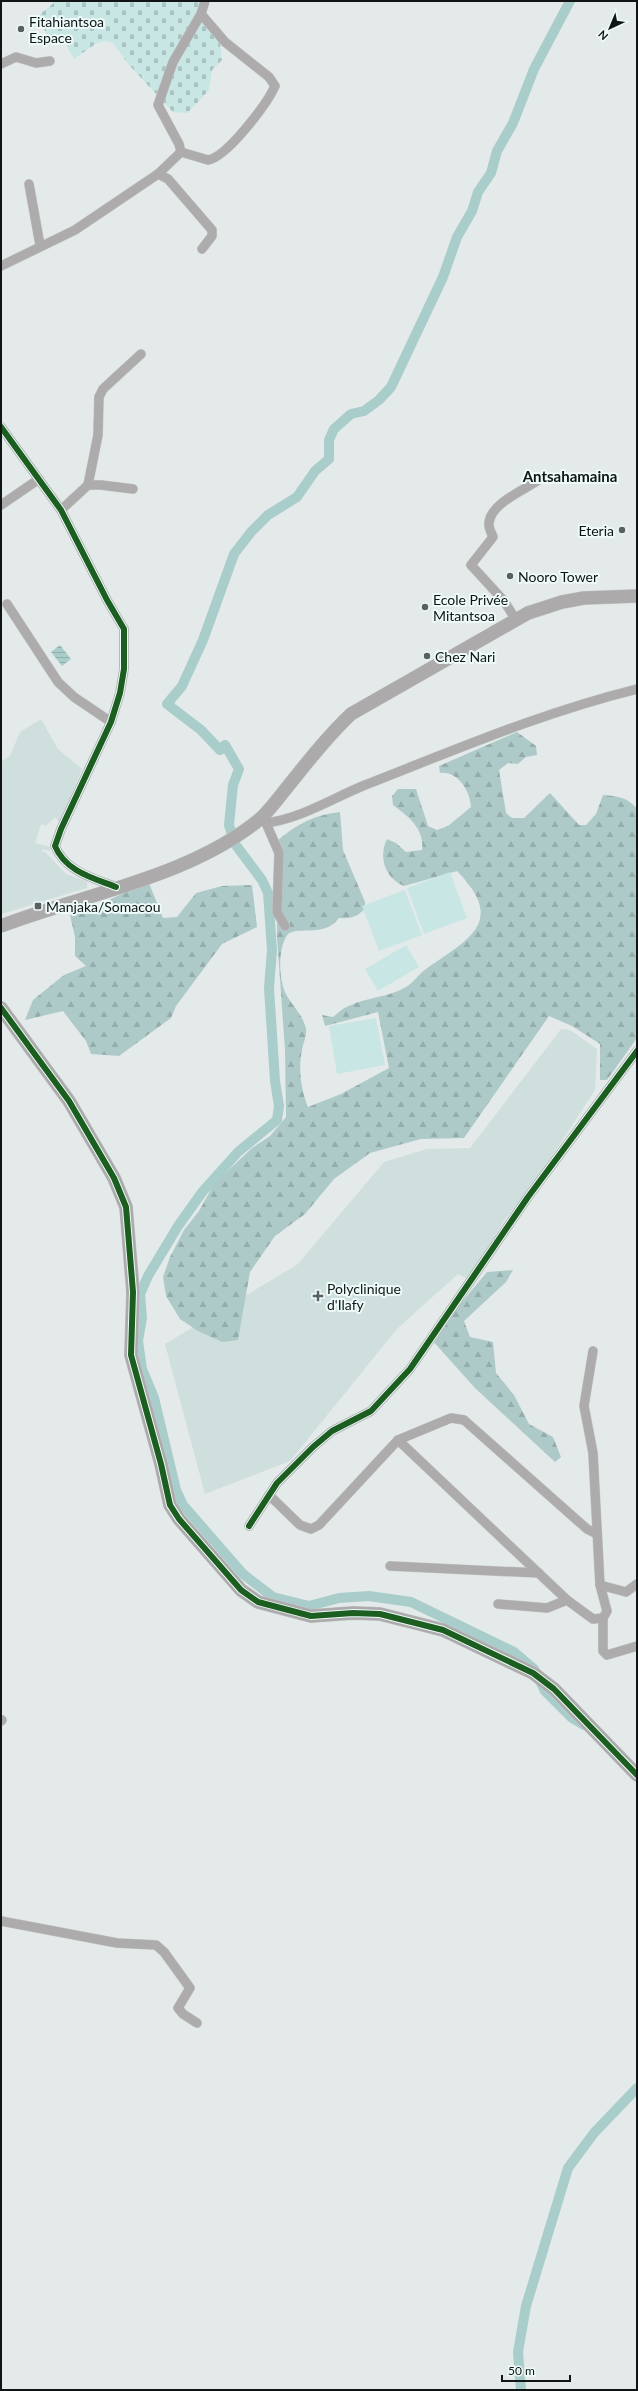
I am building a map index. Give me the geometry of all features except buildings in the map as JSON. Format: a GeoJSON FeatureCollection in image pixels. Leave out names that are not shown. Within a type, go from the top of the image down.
{"type":"FeatureCollection","features":[{"type":"Feature","properties":{"kind":"street"},"geometry":{"type":"LineString","coordinates":[[180,152],[179,144],[158,105],[173,62],[201,14],[206,1]]}},
{"type":"Feature","properties":{"kind":"street"},"geometry":{"type":"LineString","coordinates":[[180,152],[208,160],[222,155],[234,142],[275,86],[269,77],[225,42],[201,14]]}},
{"type":"Feature","properties":{"kind":"street"},"geometry":{"type":"LineString","coordinates":[[1,64],[16,58],[36,63],[50,61]]}},
{"type":"Feature","properties":{"kind":"street"},"geometry":{"type":"LineString","coordinates":[[1,266],[40,245],[75,230],[158,174],[180,152]]}},
{"type":"Feature","properties":{"kind":"street"},"geometry":{"type":"LineString","coordinates":[[158,174],[168,179],[212,230],[212,236],[202,249]]}},
{"type":"Feature","properties":{"kind":"street"},"geometry":{"type":"LineString","coordinates":[[29,184],[40,245]]}},
{"type":"Feature","properties":{"kind":"street"},"geometry":{"type":"LineString","coordinates":[[61,510],[88,485],[98,435],[99,397],[103,389],[141,354]]}},
{"type":"Feature","properties":{"kind":"street"},"geometry":{"type":"LineString","coordinates":[[1,427],[61,510],[107,600],[124,629],[121,687],[111,722],[61,829],[55,846],[64,863],[90,878],[116,887]]}},
{"type":"Feature","properties":{"kind":"street"},"geometry":{"type":"LineString","coordinates":[[1,505],[39,478]]}},
{"type":"Feature","properties":{"kind":"street"},"geometry":{"type":"LineString","coordinates":[[516,620],[504,601],[471,565],[493,538],[489,525],[491,515],[497,508],[537,481]]}},
{"type":"Feature","properties":{"kind":"street"},"geometry":{"type":"LineString","coordinates":[[88,485],[102,485],[133,489]]}},
{"type":"Feature","properties":{"kind":"street"},"geometry":{"type":"LineString","coordinates":[[1,926],[116,887],[195,858],[263,821],[331,733],[351,714],[528,613],[562,602],[584,598],[637,596]]}},
{"type":"Feature","properties":{"kind":"street"},"geometry":{"type":"LineString","coordinates":[[7,604],[58,682],[74,697],[111,722]]}},
{"type":"Feature","properties":{"kind":"street"},"geometry":{"type":"LineString","coordinates":[[263,821],[282,821],[339,796],[544,715],[637,689]]}},
{"type":"Feature","properties":{"kind":"street"},"geometry":{"type":"LineString","coordinates":[[263,821],[279,853],[277,912],[285,926]]}},
{"type":"Feature","properties":{"kind":"street"},"geometry":{"type":"LineString","coordinates":[[1,1008],[69,1101],[114,1178],[126,1207],[133,1292],[131,1355],[161,1464],[168,1498],[179,1519],[241,1590],[258,1602],[311,1616],[353,1613],[380,1614],[443,1630],[533,1673],[554,1689],[637,1775]]}},
{"type":"Feature","properties":{"kind":"street"},"geometry":{"type":"LineString","coordinates":[[249,1526],[278,1483],[313,1447],[332,1432],[371,1411],[410,1369],[504,1234],[528,1196],[636,1054]]}},
{"type":"Feature","properties":{"kind":"street"},"geometry":{"type":"LineString","coordinates":[[594,1351],[584,1406],[593,1453],[600,1585],[607,1611],[603,1618],[603,1651],[607,1654],[637,1646]]}},
{"type":"Feature","properties":{"kind":"street"},"geometry":{"type":"LineString","coordinates":[[269,1495],[300,1525],[311,1529],[319,1525],[398,1440],[451,1418],[464,1420],[587,1529],[597,1534]]}},
{"type":"Feature","properties":{"kind":"street"},"geometry":{"type":"LineString","coordinates":[[398,1440],[567,1600],[593,1619],[603,1618]]}},
{"type":"Feature","properties":{"kind":"street"},"geometry":{"type":"LineString","coordinates":[[390,1566],[539,1573]]}},
{"type":"Feature","properties":{"kind":"street"},"geometry":{"type":"LineString","coordinates":[[600,1585],[626,1592],[637,1584]]}},
{"type":"Feature","properties":{"kind":"street"},"geometry":{"type":"LineString","coordinates":[[498,1604],[547,1608],[567,1600]]}},
{"type":"Feature","properties":{"kind":"street"},"geometry":{"type":"LineString","coordinates":[[1,1921],[117,1943],[156,1945],[164,1952],[190,1988],[178,2008],[183,2014],[197,2023]]}},
{"type":"Feature","properties":{"kind":"shaded area"},"geometry":{"type":"Polygon","coordinates":[[[60,645],[71,659],[62,666],[51,652],[60,645]]]}},
{"type":"Feature","properties":{"kind":"shaded area"},"geometry":{"type":"Polygon","coordinates":[[[41,719],[58,749],[82,769],[60,823],[55,817],[46,826],[41,824],[35,843],[51,847],[50,851],[42,849],[42,851],[45,852],[66,874],[87,881],[87,888],[1,914],[1,762],[10,756],[20,732],[41,719]]]}},
{"type":"Feature","properties":{"kind":"shaded area"},"geometry":{"type":"Polygon","coordinates":[[[561,1029],[570,1030],[597,1049],[595,1090],[534,1184],[506,1218],[468,1279],[458,1274],[397,1329],[290,1461],[205,1494],[165,1344],[298,1264],[384,1162],[427,1149],[470,1148],[561,1029]]]}},
{"type":"Feature","properties":{"kind":"green space"},"geometry":{"type":"Polygon","coordinates":[[[56,1],[202,1],[220,43],[222,60],[212,70],[209,90],[188,113],[173,112],[129,65],[113,43],[106,41],[97,43],[74,59],[63,39],[49,42],[39,15],[56,1]]]}},
{"type":"Feature","properties":{"kind":"green space"},"geometry":{"type":"Polygon","coordinates":[[[517,732],[536,746],[537,755],[526,757],[518,764],[508,763],[499,770],[506,813],[512,818],[524,818],[550,793],[579,825],[586,825],[596,814],[603,795],[618,797],[626,800],[637,809],[637,1038],[607,1080],[600,1080],[600,1044],[572,1026],[549,1016],[464,1138],[421,1139],[370,1153],[334,1179],[305,1214],[275,1236],[250,1272],[238,1340],[222,1342],[198,1331],[180,1319],[166,1296],[163,1277],[170,1257],[184,1230],[199,1211],[214,1184],[252,1148],[270,1136],[286,1117],[285,1050],[277,937],[277,841],[306,821],[323,815],[340,812],[343,850],[365,902],[365,909],[356,916],[350,918],[339,918],[332,925],[317,930],[295,931],[286,937],[283,943],[280,964],[283,986],[288,997],[300,1014],[306,1029],[302,1048],[300,1072],[302,1087],[308,1107],[341,1094],[389,1068],[378,1012],[325,1026],[322,1015],[333,1017],[348,1006],[393,993],[406,987],[426,969],[468,938],[476,928],[481,917],[479,904],[472,889],[457,871],[404,886],[392,878],[383,860],[384,846],[387,839],[396,843],[406,852],[422,850],[422,842],[418,829],[410,819],[393,805],[392,796],[398,789],[416,789],[428,826],[437,830],[448,826],[471,807],[468,795],[462,783],[452,775],[440,773],[439,766],[517,732]]]}},
{"type":"Feature","properties":{"kind":"green space"},"geometry":{"type":"Polygon","coordinates":[[[450,872],[467,918],[424,934],[407,888],[450,872]]]}},
{"type":"Feature","properties":{"kind":"green space"},"geometry":{"type":"Polygon","coordinates":[[[149,883],[163,918],[177,917],[196,893],[222,886],[252,885],[257,927],[222,944],[176,1006],[171,1018],[119,1056],[91,1054],[86,1041],[63,1011],[25,1020],[33,1000],[64,975],[86,966],[75,956],[75,937],[70,915],[94,903],[100,907],[117,896],[149,883]]]}},
{"type":"Feature","properties":{"kind":"green space"},"geometry":{"type":"Polygon","coordinates":[[[405,890],[422,935],[379,951],[362,906],[405,890]]]}},
{"type":"Feature","properties":{"kind":"green space"},"geometry":{"type":"Polygon","coordinates":[[[406,945],[419,967],[378,991],[365,969],[406,945]]]}},
{"type":"Feature","properties":{"kind":"green space"},"geometry":{"type":"Polygon","coordinates":[[[376,1018],[385,1065],[337,1074],[329,1026],[376,1018]]]}},
{"type":"Feature","properties":{"kind":"green space"},"geometry":{"type":"Polygon","coordinates":[[[513,1270],[506,1282],[464,1321],[470,1337],[493,1342],[496,1373],[514,1395],[529,1424],[553,1437],[561,1457],[555,1462],[475,1388],[431,1339],[487,1272],[513,1270]]]}},
{"type":"Feature","properties":{"kind":"waterway"},"geometry":{"type":"LineString","coordinates":[[570,1],[534,69],[513,123],[497,151],[491,173],[478,192],[472,211],[457,237],[443,277],[391,387],[379,400],[364,411],[351,414],[334,429],[329,440],[329,459],[315,471],[297,497],[268,515],[251,532],[234,554],[203,640],[182,686],[167,704],[201,730],[220,750],[225,745],[239,769],[233,785],[229,825],[235,844],[262,880],[268,893],[272,950],[269,988],[275,1081],[279,1106],[277,1120],[238,1152],[203,1191],[178,1226],[148,1276],[140,1294],[142,1318],[138,1341],[142,1369],[154,1398],[176,1490],[183,1505],[243,1574],[273,1597],[309,1606],[339,1598],[369,1596],[411,1602],[514,1652],[534,1669],[545,1691],[572,1718],[584,1725]]}},
{"type":"Feature","properties":{"kind":"waterway"},"geometry":{"type":"LineString","coordinates":[[521,2390],[518,2352],[526,2306],[568,2168],[594,2133],[637,2088]]}},
{"type":"Feature","properties":{"kind":"cycle path"},"geometry":{"type":"LineString","coordinates":[[1,427],[61,510],[107,600],[124,629],[124,669],[120,693],[111,722],[61,829],[55,846],[60,855],[73,868],[89,877],[116,887]]}},
{"type":"Feature","properties":{"kind":"cycle path"},"geometry":{"type":"LineString","coordinates":[[1,1008],[69,1101],[114,1178],[126,1207],[133,1292],[131,1355],[161,1464],[170,1505],[179,1519],[241,1590],[258,1602],[311,1616],[353,1613],[380,1614],[443,1630],[533,1673],[554,1689],[637,1775]]}},
{"type":"Feature","properties":{"kind":"cycle path"},"geometry":{"type":"LineString","coordinates":[[249,1526],[277,1483],[313,1447],[332,1431],[371,1411],[410,1369],[528,1197],[637,1051]]}},
{"type":"Feature","properties":{"kind":"place","name":"Fitahiantsoa Espace"},"geometry":{"type":"Point","coordinates":[21,29]}},
{"type":"Feature","properties":{"kind":"place","name":"Eteria"},"geometry":{"type":"Point","coordinates":[622,530]}},
{"type":"Feature","properties":{"kind":"place","name":"Nooro Tower"},"geometry":{"type":"Point","coordinates":[510,576]}},
{"type":"Feature","properties":{"kind":"place","name":"Ecole Privée Mitantsoa"},"geometry":{"type":"Point","coordinates":[425,607]}},
{"type":"Feature","properties":{"kind":"place","name":"Chez Nari"},"geometry":{"type":"Point","coordinates":[427,656]}},
{"type":"Feature","properties":{"kind":"place","name":"Manjaka/Somacou"},"geometry":{"type":"Point","coordinates":[38,906]}},
{"type":"Feature","properties":{"kind":"place","name":"Polyclinique d'Ilafy"},"geometry":{"type":"Point","coordinates":[318,1296]}},
{"type":"Feature","properties":{"kind":"district","name":"Antsahamaina"},"geometry":{"type":"Point","coordinates":[570,476]}}]}
